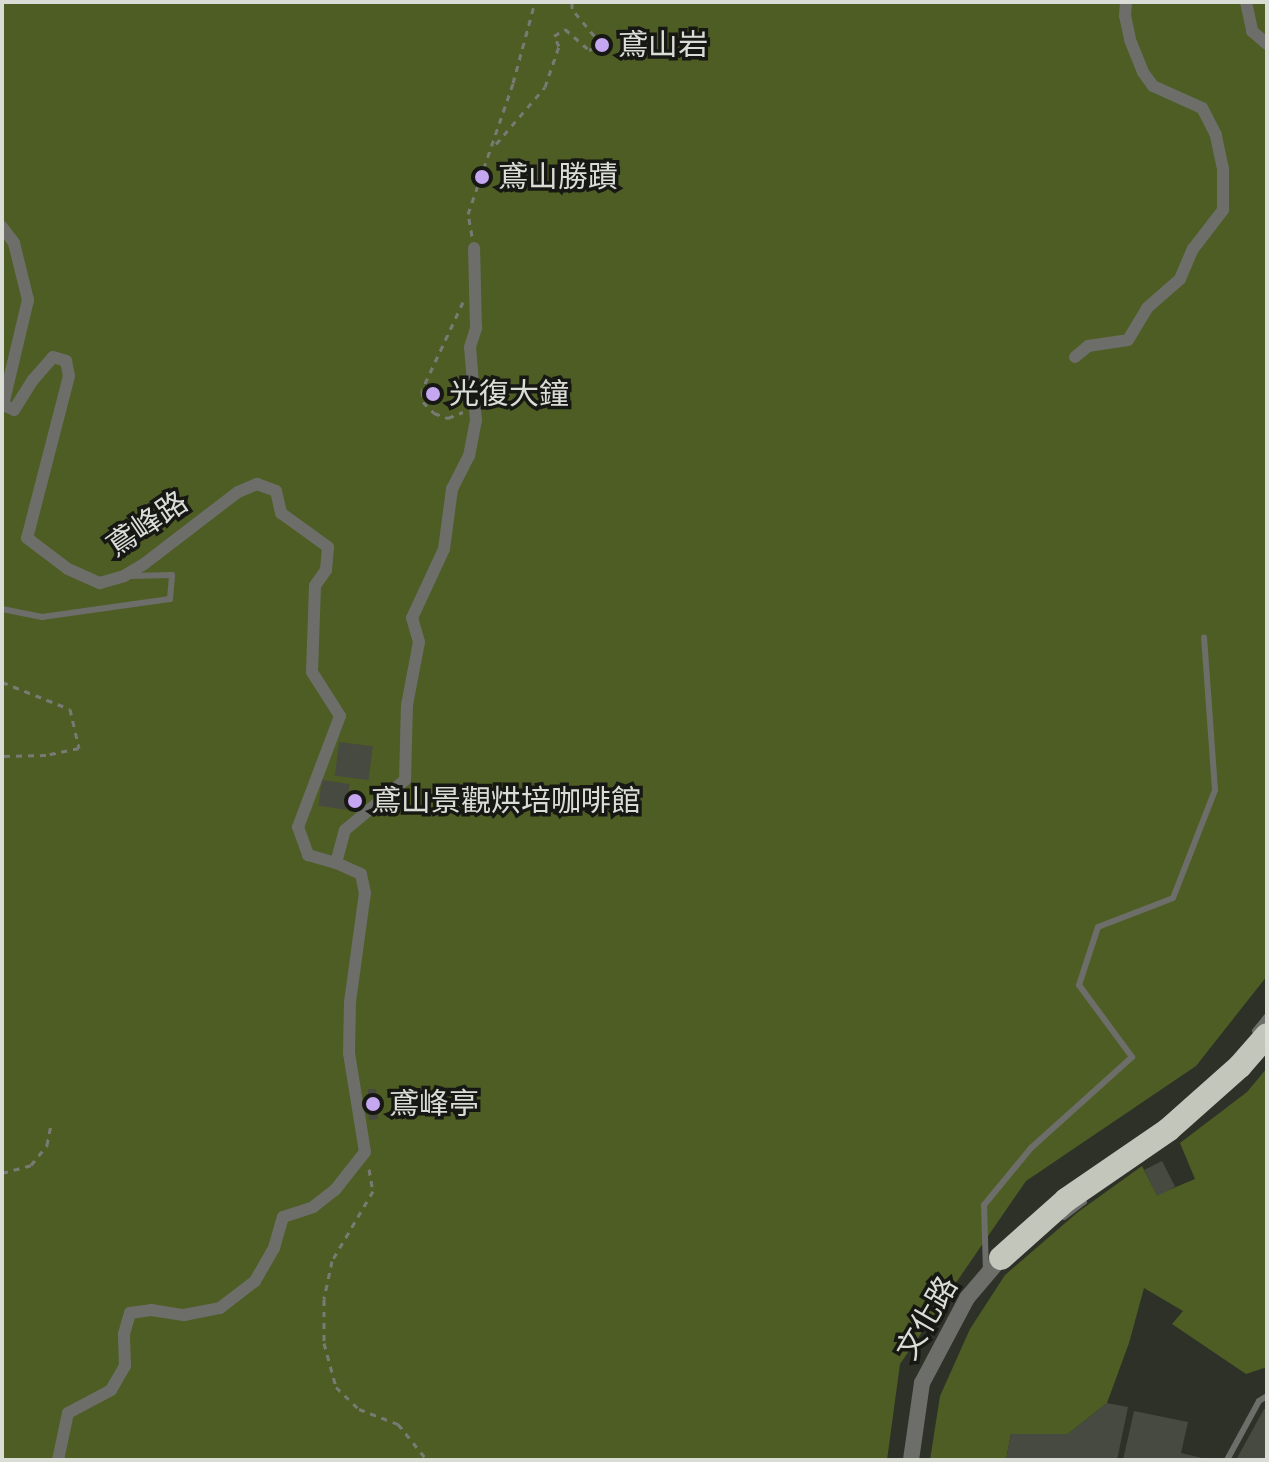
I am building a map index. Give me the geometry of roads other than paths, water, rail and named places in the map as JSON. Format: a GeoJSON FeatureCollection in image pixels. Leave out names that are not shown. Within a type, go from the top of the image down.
{"type":"FeatureCollection","features":[{"type":"Feature","properties":{"kind":"highway"},"geometry":{"type":"LineString","coordinates":[[996,1260],[1066,1200],[1168,1130],[1240,1066],[1259,1036]]}},
{"type":"Feature","properties":{"kind":"street"},"geometry":{"type":"LineString","coordinates":[[1075,357],[1088,346],[1128,340],[1147,308],[1180,279],[1193,249],[1223,210],[1223,169],[1216,135],[1202,108],[1153,86],[1143,72],[1130,39],[1125,16],[1126,2]]}},
{"type":"Feature","properties":{"kind":"street"},"geometry":{"type":"LineString","coordinates":[[1246,2],[1252,31],[1267,44]]}},
{"type":"Feature","properties":{"kind":"street","name":"鳶峰路"},"geometry":{"type":"LineString","coordinates":[[2,227],[14,243],[28,300],[3,405],[14,410],[33,380],[53,357],[66,361],[69,376],[27,538],[68,569],[100,583],[124,576],[238,492],[257,484],[276,491],[281,513],[328,547],[326,570],[315,586],[312,672],[340,716],[298,827],[308,855],[361,874],[365,893],[350,1002],[349,1053],[365,1152],[335,1190],[313,1207],[283,1217],[274,1248],[255,1281],[240,1295],[220,1308],[184,1315],[151,1310],[130,1313],[124,1334],[125,1366],[111,1390],[68,1413],[58,1460]]}},
{"type":"Feature","properties":{"kind":"street"},"geometry":{"type":"LineString","coordinates":[[336,863],[345,830],[405,780],[407,705],[419,642],[412,618],[444,549],[452,489],[469,456],[476,421],[476,391],[470,347],[476,328],[474,248]]}},
{"type":"Feature","properties":{"kind":"street","name":"文化路"},"geometry":{"type":"LineString","coordinates":[[911,1460],[922,1383],[950,1325],[996,1260]]}},
{"type":"Feature","properties":{"kind":"lane"},"geometry":{"type":"LineString","coordinates":[[2,609],[42,617],[170,599],[172,575],[124,576]]}},
{"type":"Feature","properties":{"kind":"lane"},"geometry":{"type":"LineString","coordinates":[[1047,1230],[996,1260],[984,1205],[1031,1148],[1132,1057],[1079,985],[1098,927],[1173,898],[1215,790],[1204,637]]}},
{"type":"Feature","properties":{"kind":"lane"},"geometry":{"type":"LineString","coordinates":[[1259,1036],[1267,1016]]}},
{"type":"Feature","properties":{"kind":"lane"},"geometry":{"type":"LineString","coordinates":[[1133,1166],[1180,1133]]}},
{"type":"Feature","properties":{"kind":"lane"},"geometry":{"type":"LineString","coordinates":[[1059,1221],[1096,1193]]}},
{"type":"Feature","properties":{"kind":"lane"},"geometry":{"type":"LineString","coordinates":[[1227,1460],[1259,1401],[1267,1396]]}},
{"type":"Feature","properties":{"kind":"place","name":"鳶山岩"},"geometry":{"type":"Point","coordinates":[602,45]}},
{"type":"Feature","properties":{"kind":"place","name":"鳶山勝蹟"},"geometry":{"type":"Point","coordinates":[482,177]}},
{"type":"Feature","properties":{"kind":"place","name":"光復大鐘"},"geometry":{"type":"Point","coordinates":[433,394]}},
{"type":"Feature","properties":{"kind":"place","name":"鳶山景觀烘培咖啡館"},"geometry":{"type":"Point","coordinates":[355,801]}},
{"type":"Feature","properties":{"kind":"place","name":"鳶峰亭"},"geometry":{"type":"Point","coordinates":[373,1104]}}]}
